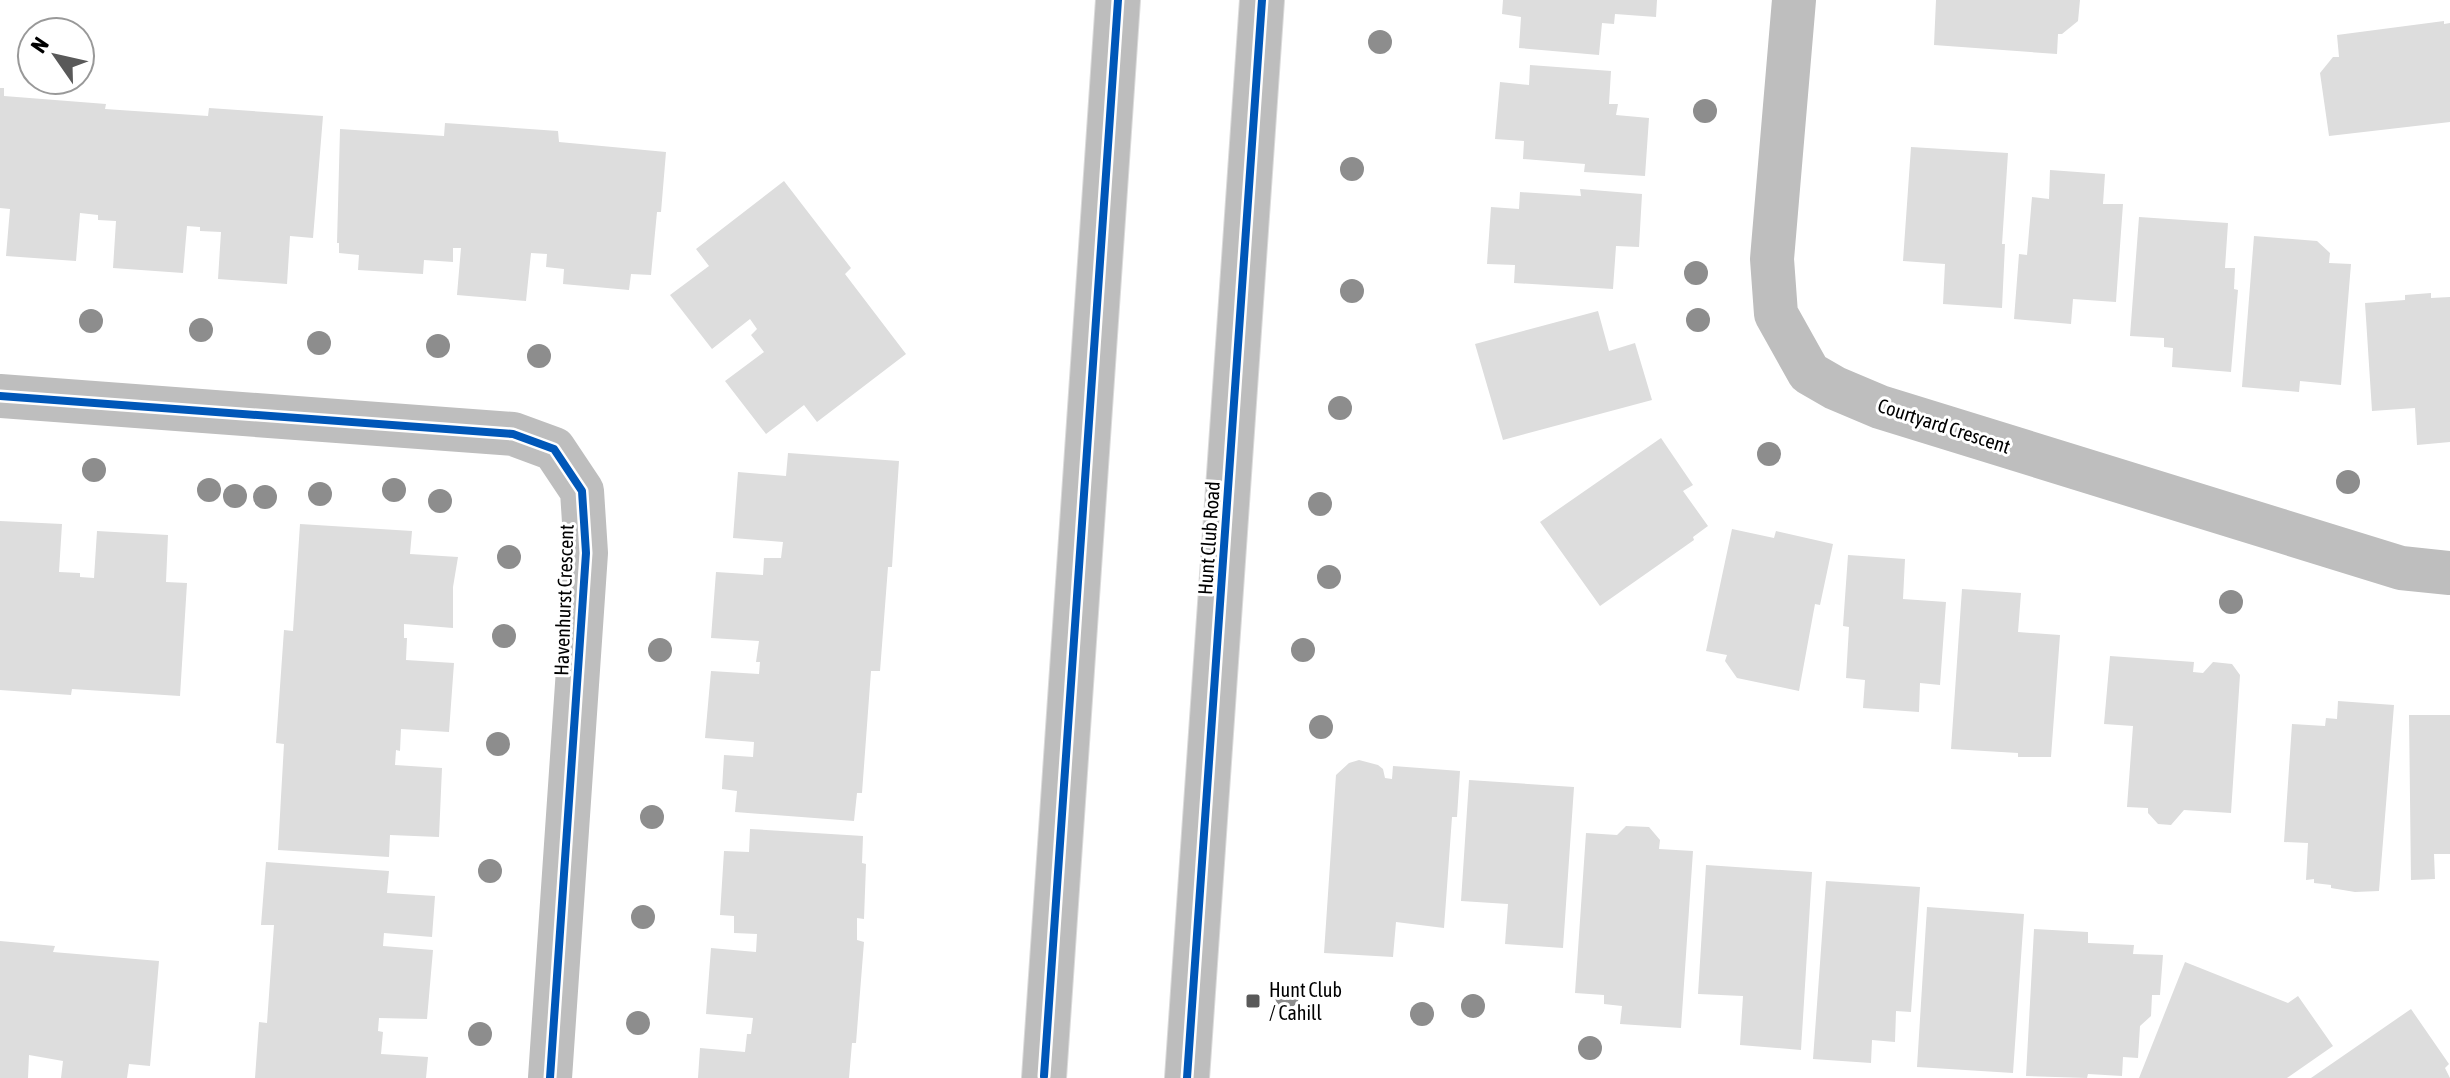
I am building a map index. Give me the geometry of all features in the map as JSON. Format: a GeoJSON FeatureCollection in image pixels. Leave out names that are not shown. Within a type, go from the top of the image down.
{"type":"FeatureCollection","features":[{"type":"Feature","properties":{"kind":"main road"},"geometry":{"type":"LineString","coordinates":[[1044,1078],[1118,0]]}},
{"type":"Feature","properties":{"kind":"main road","name":"Hunt Club Road"},"geometry":{"type":"LineString","coordinates":[[1187,1078],[1262,0]]}},
{"type":"Feature","properties":{"kind":"street","name":"Courtyard Crescent"},"geometry":{"type":"LineString","coordinates":[[1794,0],[1772,259],[1776,314],[1809,373],[1880,407],[2401,568],[2450,573]]}},
{"type":"Feature","properties":{"kind":"street","name":"Havenhurst Crescent"},"geometry":{"type":"LineString","coordinates":[[0,396],[513,434],[554,449],[582,491],[586,553],[550,1078]]}},
{"type":"Feature","properties":{"kind":"building"},"geometry":{"type":"Polygon","coordinates":[[[1503,0],[1657,0],[1656,17],[1615,14],[1614,24],[1602,23],[1599,55],[1519,48],[1521,17],[1502,14],[1503,0]]]}},
{"type":"Feature","properties":{"kind":"building"},"geometry":{"type":"Polygon","coordinates":[[[1936,0],[2080,0],[2078,21],[2058,34],[2057,54],[1934,45],[1936,0]]]}},
{"type":"Feature","properties":{"kind":"building"},"geometry":{"type":"Polygon","coordinates":[[[2444,21],[2444,24],[2450,23],[2450,122],[2329,136],[2320,73],[2333,57],[2339,57],[2337,35],[2444,21]]]}},
{"type":"Feature","properties":{"kind":"building"},"geometry":{"type":"Polygon","coordinates":[[[1530,65],[1611,71],[1609,104],[1618,104],[1616,115],[1649,118],[1645,176],[1584,172],[1585,164],[1523,159],[1524,141],[1495,139],[1500,82],[1529,85],[1530,65]]]}},
{"type":"Feature","properties":{"kind":"building"},"geometry":{"type":"Polygon","coordinates":[[[0,88],[4,88],[4,96],[106,104],[105,109],[208,116],[209,108],[323,116],[313,238],[290,236],[287,284],[218,279],[221,232],[200,231],[200,227],[187,226],[183,273],[113,268],[116,221],[98,220],[98,215],[80,213],[76,261],[6,256],[10,209],[0,208],[0,88]]]}},
{"type":"Feature","properties":{"kind":"building"},"geometry":{"type":"Polygon","coordinates":[[[445,123],[558,131],[559,142],[666,152],[651,275],[631,274],[629,290],[563,284],[564,269],[546,267],[547,254],[531,253],[526,301],[457,295],[461,248],[453,248],[453,262],[424,260],[423,274],[358,270],[359,255],[339,253],[337,243],[340,129],[444,136],[445,123]]]}},
{"type":"Feature","properties":{"kind":"building"},"geometry":{"type":"Polygon","coordinates":[[[1911,147],[2008,153],[2002,244],[2005,244],[2002,308],[1943,304],[1945,264],[1903,261],[1911,147]]]}},
{"type":"Feature","properties":{"kind":"building"},"geometry":{"type":"Polygon","coordinates":[[[2050,170],[2105,174],[2103,204],[2123,204],[2116,302],[2073,299],[2071,324],[2014,319],[2019,254],[2027,255],[2032,197],[2049,199],[2050,170]]]}},
{"type":"Feature","properties":{"kind":"building"},"geometry":{"type":"Polygon","coordinates":[[[784,181],[851,268],[845,274],[906,354],[817,422],[804,405],[766,434],[725,381],[764,352],[751,335],[757,329],[750,319],[712,349],[670,295],[709,266],[696,249],[784,181]]]}},
{"type":"Feature","properties":{"kind":"building"},"geometry":{"type":"Polygon","coordinates":[[[1580,189],[1642,194],[1639,247],[1616,246],[1613,289],[1514,283],[1515,265],[1487,264],[1491,207],[1519,209],[1520,192],[1581,196],[1580,189]]]}},
{"type":"Feature","properties":{"kind":"building"},"geometry":{"type":"Polygon","coordinates":[[[2139,217],[2228,223],[2225,268],[2235,268],[2234,289],[2238,290],[2231,372],[2172,367],[2173,348],[2164,347],[2164,338],[2130,336],[2139,217]]]}},
{"type":"Feature","properties":{"kind":"building"},"geometry":{"type":"Polygon","coordinates":[[[2254,236],[2317,241],[2330,253],[2329,263],[2351,264],[2341,385],[2300,381],[2299,392],[2242,387],[2254,236]]]}},
{"type":"Feature","properties":{"kind":"building"},"geometry":{"type":"Polygon","coordinates":[[[2431,293],[2431,298],[2450,297],[2450,442],[2417,445],[2415,408],[2372,411],[2365,303],[2405,300],[2405,295],[2431,293]]]}},
{"type":"Feature","properties":{"kind":"building"},"geometry":{"type":"Polygon","coordinates":[[[1598,311],[1609,351],[1635,343],[1652,400],[1503,440],[1475,344],[1598,311]]]}},
{"type":"Feature","properties":{"kind":"building"},"geometry":{"type":"Polygon","coordinates":[[[1661,438],[1693,485],[1683,491],[1708,526],[1693,537],[1694,540],[1600,606],[1540,522],[1661,438]]]}},
{"type":"Feature","properties":{"kind":"building"},"geometry":{"type":"Polygon","coordinates":[[[788,453],[899,461],[892,567],[888,567],[880,671],[871,671],[862,793],[857,793],[854,821],[735,812],[737,791],[722,789],[724,755],[753,757],[754,742],[705,738],[711,671],[759,674],[760,662],[756,662],[759,641],[711,638],[716,572],[763,575],[764,558],[781,558],[783,542],[733,538],[738,472],[786,476],[788,453]]]}},
{"type":"Feature","properties":{"kind":"building"},"geometry":{"type":"Polygon","coordinates":[[[0,521],[62,524],[59,572],[80,573],[80,577],[94,578],[97,531],[168,535],[166,582],[187,583],[180,696],[72,689],[71,695],[0,690],[0,521]]]}},
{"type":"Feature","properties":{"kind":"building"},"geometry":{"type":"Polygon","coordinates":[[[300,524],[412,531],[410,554],[458,557],[453,587],[453,628],[404,624],[406,660],[454,663],[449,732],[401,729],[400,751],[396,750],[395,765],[442,768],[439,837],[390,835],[389,857],[278,850],[284,744],[276,743],[284,630],[293,631],[300,524]]]}},
{"type":"Feature","properties":{"kind":"building"},"geometry":{"type":"Polygon","coordinates":[[[1732,529],[1774,538],[1776,531],[1833,544],[1820,605],[1815,604],[1799,691],[1737,678],[1725,661],[1727,655],[1706,651],[1732,529]]]}},
{"type":"Feature","properties":{"kind":"building"},"geometry":{"type":"Polygon","coordinates":[[[1848,555],[1905,559],[1903,599],[1946,602],[1940,685],[1920,683],[1919,712],[1863,708],[1865,680],[1846,678],[1849,627],[1843,626],[1848,555]]]}},
{"type":"Feature","properties":{"kind":"building"},"geometry":{"type":"Polygon","coordinates":[[[1962,589],[2021,593],[2018,632],[2060,635],[2051,757],[2018,757],[2018,753],[1951,749],[1962,589]]]}},
{"type":"Feature","properties":{"kind":"building"},"geometry":{"type":"Polygon","coordinates":[[[2110,656],[2194,662],[2193,672],[2203,673],[2213,662],[2232,664],[2240,675],[2231,813],[2184,810],[2171,825],[2158,824],[2148,813],[2148,808],[2127,807],[2133,726],[2104,724],[2110,656]]]}},
{"type":"Feature","properties":{"kind":"building"},"geometry":{"type":"Polygon","coordinates":[[[2338,701],[2394,705],[2379,891],[2355,892],[2314,883],[2314,879],[2306,880],[2308,843],[2284,842],[2292,724],[2325,726],[2326,718],[2337,719],[2338,701]]]}},
{"type":"Feature","properties":{"kind":"building"},"geometry":{"type":"Polygon","coordinates":[[[2409,715],[2450,715],[2450,854],[2434,854],[2435,879],[2411,880],[2409,715]]]}},
{"type":"Feature","properties":{"kind":"building"},"geometry":{"type":"Polygon","coordinates":[[[1359,760],[1378,765],[1383,769],[1385,778],[1392,779],[1393,766],[1460,771],[1457,817],[1452,817],[1444,928],[1396,922],[1393,957],[1324,953],[1336,775],[1349,763],[1359,760]]]}},
{"type":"Feature","properties":{"kind":"building"},"geometry":{"type":"Polygon","coordinates":[[[1469,780],[1574,787],[1563,948],[1505,944],[1508,904],[1461,901],[1469,780]]]}},
{"type":"Feature","properties":{"kind":"building"},"geometry":{"type":"Polygon","coordinates":[[[1626,826],[1649,827],[1660,840],[1659,849],[1693,851],[1681,1028],[1620,1024],[1622,1006],[1604,1004],[1604,995],[1575,993],[1586,833],[1617,835],[1626,826]]]}},
{"type":"Feature","properties":{"kind":"building"},"geometry":{"type":"Polygon","coordinates":[[[750,829],[863,836],[862,863],[866,864],[864,919],[857,918],[857,940],[864,942],[856,1043],[852,1043],[849,1078],[698,1078],[700,1048],[745,1052],[747,1034],[751,1034],[753,1018],[706,1014],[711,948],[756,952],[757,934],[734,933],[734,916],[720,915],[724,851],[749,852],[750,829]]]}},
{"type":"Feature","properties":{"kind":"building"},"geometry":{"type":"Polygon","coordinates":[[[266,862],[389,871],[387,893],[435,896],[432,937],[384,933],[383,946],[433,950],[427,1019],[379,1018],[378,1031],[383,1032],[381,1054],[428,1057],[426,1078],[255,1078],[259,1022],[267,1023],[274,925],[261,925],[266,862]]]}},
{"type":"Feature","properties":{"kind":"building"},"geometry":{"type":"Polygon","coordinates":[[[1706,865],[1812,872],[1801,1050],[1740,1045],[1743,996],[1698,994],[1706,865]]]}},
{"type":"Feature","properties":{"kind":"building"},"geometry":{"type":"Polygon","coordinates":[[[1826,881],[1920,887],[1911,1012],[1896,1011],[1895,1042],[1872,1040],[1871,1063],[1813,1059],[1826,881]]]}},
{"type":"Feature","properties":{"kind":"building"},"geometry":{"type":"Polygon","coordinates":[[[1927,907],[2024,914],[2013,1073],[1917,1067],[1927,907]]]}},
{"type":"Feature","properties":{"kind":"building"},"geometry":{"type":"Polygon","coordinates":[[[2034,929],[2088,932],[2088,943],[2134,945],[2133,954],[2163,955],[2160,995],[2152,995],[2151,1016],[2140,1026],[2138,1058],[2123,1057],[2122,1076],[2026,1076],[2034,929]]]}},
{"type":"Feature","properties":{"kind":"building"},"geometry":{"type":"Polygon","coordinates":[[[0,941],[55,946],[53,952],[159,961],[150,1066],[129,1064],[127,1078],[61,1078],[63,1061],[29,1055],[28,1078],[0,1078],[0,941]]]}},
{"type":"Feature","properties":{"kind":"building"},"geometry":{"type":"Polygon","coordinates":[[[2185,962],[2288,1003],[2298,996],[2333,1046],[2287,1078],[2139,1078],[2185,962]]]}},
{"type":"Feature","properties":{"kind":"building"},"geometry":{"type":"Polygon","coordinates":[[[2411,1009],[2449,1064],[2445,1068],[2450,1078],[2311,1078],[2411,1009]]]}},
{"type":"Feature","properties":{"kind":"cycle path"},"geometry":{"type":"LineString","coordinates":[[1044,1076],[1118,0]]}},
{"type":"Feature","properties":{"kind":"cycle path"},"geometry":{"type":"LineString","coordinates":[[1187,1078],[1262,0]]}},
{"type":"Feature","properties":{"kind":"cycle path"},"geometry":{"type":"LineString","coordinates":[[0,396],[513,434],[554,449],[582,491],[586,553],[550,1078]]}},
{"type":"Feature","properties":{"kind":"place","name":"Hunt Club / Cahill"},"geometry":{"type":"Point","coordinates":[1253,1001]}}]}
